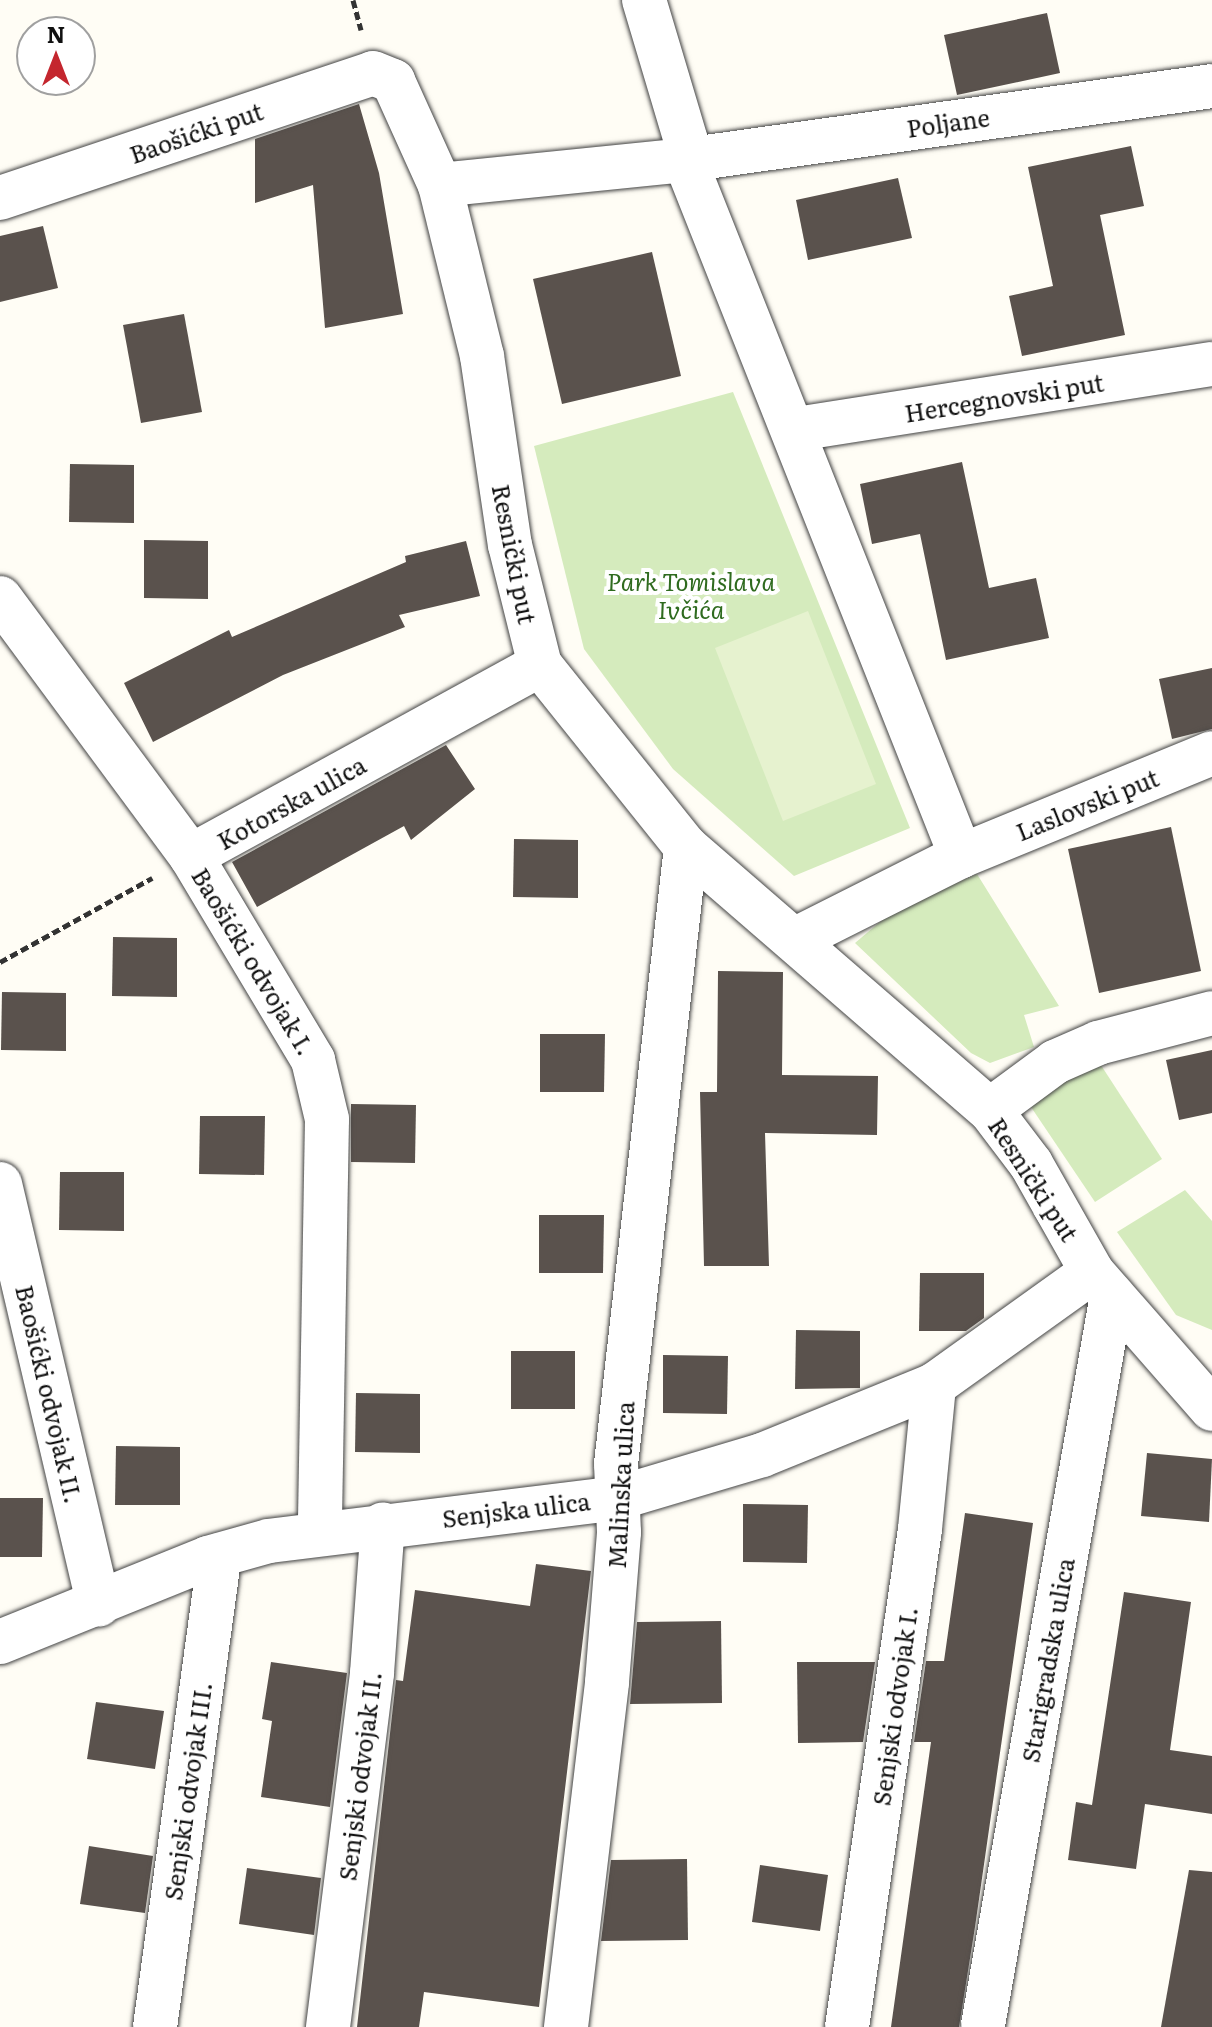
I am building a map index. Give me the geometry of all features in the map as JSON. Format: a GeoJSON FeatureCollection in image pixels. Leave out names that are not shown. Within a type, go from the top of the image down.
{"type":"FeatureCollection","features":[{"type":"Feature","properties":{"kind":"street"},"geometry":{"type":"LineString","coordinates":[[644,0],[686,141],[685,160],[796,429],[961,856],[796,939]]}},
{"type":"Feature","properties":{"kind":"street","name":"Baošićki put"},"geometry":{"type":"LineString","coordinates":[[0,198],[373,73],[393,81]]}},
{"type":"Feature","properties":{"kind":"street","name":"Resnički put"},"geometry":{"type":"LineString","coordinates":[[393,81],[440,185],[482,356],[510,545],[540,665],[686,847],[990,1110],[1038,1175],[1102,1283],[1212,1409]]}},
{"type":"Feature","properties":{"kind":"street","name":"Poljane"},"geometry":{"type":"LineString","coordinates":[[440,185],[685,160],[1212,86]]}},
{"type":"Feature","properties":{"kind":"street","name":"Hercegnovski put"},"geometry":{"type":"LineString","coordinates":[[796,429],[1212,364]]}},
{"type":"Feature","properties":{"kind":"street","name":"Baošićki odvojak I."},"geometry":{"type":"LineString","coordinates":[[0,598],[191,856],[313,1060],[323,1090],[320,1531]]}},
{"type":"Feature","properties":{"kind":"street","name":"Kotorska ulica"},"geometry":{"type":"LineString","coordinates":[[191,856],[540,665]]}},
{"type":"Feature","properties":{"kind":"street","name":"Laslovski put"},"geometry":{"type":"LineString","coordinates":[[961,856],[1212,753]]}},
{"type":"Feature","properties":{"kind":"street","name":"Malinska ulica"},"geometry":{"type":"LineString","coordinates":[[566,2027],[607,1682],[618,1449],[686,847]]}},
{"type":"Feature","properties":{"kind":"street"},"geometry":{"type":"LineString","coordinates":[[990,1110],[1055,1062],[1098,1043],[1212,1013]]}},
{"type":"Feature","properties":{"kind":"street","name":"Baošićki odvojak II."},"geometry":{"type":"LineString","coordinates":[[0,1184],[99,1605]]}},
{"type":"Feature","properties":{"kind":"street","name":"Senjska ulica"},"geometry":{"type":"LineString","coordinates":[[0,1642],[220,1555],[320,1531],[618,1498],[762,1455],[934,1385],[1102,1283]]}},
{"type":"Feature","properties":{"kind":"street","name":"Starigradska ulica"},"geometry":{"type":"LineString","coordinates":[[983,2025],[1102,1283]]}},
{"type":"Feature","properties":{"kind":"street","name":"Senjski odvojak I."},"geometry":{"type":"LineString","coordinates":[[847,2027],[920,1529],[934,1385]]}},
{"type":"Feature","properties":{"kind":"street","name":"Senjski odvojak II."},"geometry":{"type":"LineString","coordinates":[[328,2027],[372,1673],[383,1524]]}},
{"type":"Feature","properties":{"kind":"street","name":"Senjski odvojak III."},"geometry":{"type":"LineString","coordinates":[[155,2027],[220,1555]]}},
{"type":"Feature","properties":{"kind":"path","name":"Kotorska ulica"},"geometry":{"type":"LineString","coordinates":[[0,962],[191,856]]}},
{"type":"Feature","properties":{"kind":"green space","name":"Park Tomislava Ivčića"},"geometry":{"type":"Polygon","coordinates":[[[733,392],[910,828],[794,876],[673,769],[584,649],[534,446],[733,392]]]}},
{"type":"Feature","properties":{"kind":"green space"},"geometry":{"type":"Polygon","coordinates":[[[808,611],[876,784],[783,821],[715,648],[808,611]]]}},
{"type":"Feature","properties":{"kind":"green space"},"geometry":{"type":"Polygon","coordinates":[[[977,874],[1059,1006],[1024,1015],[1034,1047],[990,1063],[971,1053],[855,943],[894,910],[977,874]]]}},
{"type":"Feature","properties":{"kind":"green space"},"geometry":{"type":"Polygon","coordinates":[[[1095,1056],[1162,1159],[1095,1202],[1031,1107],[1061,1073],[1095,1056]]]}},
{"type":"Feature","properties":{"kind":"green space"},"geometry":{"type":"Polygon","coordinates":[[[1185,1190],[1212,1221],[1212,1330],[1176,1315],[1117,1232],[1185,1190]]]}},
{"type":"Feature","properties":{"kind":"building"},"geometry":{"type":"Polygon","coordinates":[[[1047,13],[1060,73],[957,95],[944,35],[1047,13]]]}},
{"type":"Feature","properties":{"kind":"building"},"geometry":{"type":"Polygon","coordinates":[[[359,104],[379,173],[403,314],[325,328],[313,185],[255,203],[255,139],[359,104]]]}},
{"type":"Feature","properties":{"kind":"building"},"geometry":{"type":"Polygon","coordinates":[[[1131,146],[1144,206],[1100,215],[1125,335],[1022,356],[1009,296],[1053,286],[1028,167],[1131,146]]]}},
{"type":"Feature","properties":{"kind":"building"},"geometry":{"type":"Polygon","coordinates":[[[898,178],[912,238],[808,260],[796,200],[898,178]]]}},
{"type":"Feature","properties":{"kind":"building"},"geometry":{"type":"Polygon","coordinates":[[[43,226],[58,288],[0,302],[0,236],[43,226]]]}},
{"type":"Feature","properties":{"kind":"building"},"geometry":{"type":"Polygon","coordinates":[[[652,252],[681,376],[562,404],[533,279],[652,252]]]}},
{"type":"Feature","properties":{"kind":"building"},"geometry":{"type":"Polygon","coordinates":[[[184,314],[202,412],[141,423],[123,325],[184,314]]]}},
{"type":"Feature","properties":{"kind":"building"},"geometry":{"type":"Polygon","coordinates":[[[962,462],[989,588],[1036,578],[1049,638],[946,660],[920,534],[872,544],[860,484],[962,462]]]}},
{"type":"Feature","properties":{"kind":"building"},"geometry":{"type":"Polygon","coordinates":[[[70,464],[134,465],[134,523],[69,522],[70,464]]]}},
{"type":"Feature","properties":{"kind":"building"},"geometry":{"type":"Polygon","coordinates":[[[144,540],[208,541],[208,599],[144,598],[144,540]]]}},
{"type":"Feature","properties":{"kind":"building"},"geometry":{"type":"Polygon","coordinates":[[[466,541],[480,596],[399,615],[405,627],[283,675],[153,742],[124,683],[229,630],[232,637],[406,562],[405,556],[466,541]]]}},
{"type":"Feature","properties":{"kind":"building"},"geometry":{"type":"Polygon","coordinates":[[[1212,668],[1212,729],[1172,739],[1159,679],[1212,668]]]}},
{"type":"Feature","properties":{"kind":"building"},"geometry":{"type":"Polygon","coordinates":[[[446,745],[475,789],[411,840],[404,826],[257,907],[232,862],[446,745]]]}},
{"type":"Feature","properties":{"kind":"building"},"geometry":{"type":"Polygon","coordinates":[[[1171,827],[1201,971],[1099,993],[1068,849],[1171,827]]]}},
{"type":"Feature","properties":{"kind":"building"},"geometry":{"type":"Polygon","coordinates":[[[514,839],[578,840],[578,898],[513,897],[514,839]]]}},
{"type":"Feature","properties":{"kind":"building"},"geometry":{"type":"Polygon","coordinates":[[[113,937],[177,938],[177,997],[112,996],[113,937]]]}},
{"type":"Feature","properties":{"kind":"building"},"geometry":{"type":"Polygon","coordinates":[[[718,971],[783,972],[782,1075],[878,1076],[877,1135],[765,1133],[769,1266],[704,1266],[700,1092],[717,1092],[718,971]]]}},
{"type":"Feature","properties":{"kind":"building"},"geometry":{"type":"Polygon","coordinates":[[[2,992],[66,993],[66,1051],[1,1050],[2,992]]]}},
{"type":"Feature","properties":{"kind":"building"},"geometry":{"type":"Polygon","coordinates":[[[540,1034],[605,1034],[604,1092],[540,1092],[540,1034]]]}},
{"type":"Feature","properties":{"kind":"building"},"geometry":{"type":"Polygon","coordinates":[[[1212,1050],[1212,1113],[1179,1120],[1166,1060],[1212,1050]]]}},
{"type":"Feature","properties":{"kind":"building"},"geometry":{"type":"Polygon","coordinates":[[[351,1104],[416,1105],[415,1163],[351,1162],[351,1104]]]}},
{"type":"Feature","properties":{"kind":"building"},"geometry":{"type":"Polygon","coordinates":[[[200,1116],[265,1116],[264,1175],[199,1174],[200,1116]]]}},
{"type":"Feature","properties":{"kind":"building"},"geometry":{"type":"Polygon","coordinates":[[[60,1172],[124,1172],[124,1231],[59,1230],[60,1172]]]}},
{"type":"Feature","properties":{"kind":"building"},"geometry":{"type":"Polygon","coordinates":[[[539,1215],[604,1215],[603,1273],[539,1273],[539,1215]]]}},
{"type":"Feature","properties":{"kind":"building"},"geometry":{"type":"Polygon","coordinates":[[[920,1273],[984,1273],[984,1318],[966,1331],[919,1331],[920,1273]]]}},
{"type":"Feature","properties":{"kind":"building"},"geometry":{"type":"Polygon","coordinates":[[[796,1330],[860,1331],[860,1388],[795,1389],[796,1330]]]}},
{"type":"Feature","properties":{"kind":"building"},"geometry":{"type":"Polygon","coordinates":[[[511,1351],[575,1351],[575,1409],[511,1409],[511,1351]]]}},
{"type":"Feature","properties":{"kind":"building"},"geometry":{"type":"Polygon","coordinates":[[[663,1355],[728,1356],[727,1414],[663,1413],[663,1355]]]}},
{"type":"Feature","properties":{"kind":"building"},"geometry":{"type":"Polygon","coordinates":[[[356,1393],[420,1394],[420,1453],[355,1452],[356,1393]]]}},
{"type":"Feature","properties":{"kind":"building"},"geometry":{"type":"Polygon","coordinates":[[[116,1446],[180,1447],[180,1505],[115,1505],[116,1446]]]}},
{"type":"Feature","properties":{"kind":"building"},"geometry":{"type":"Polygon","coordinates":[[[1147,1453],[1212,1459],[1209,1522],[1141,1516],[1147,1453]]]}},
{"type":"Feature","properties":{"kind":"building"},"geometry":{"type":"Polygon","coordinates":[[[0,1498],[43,1498],[42,1557],[0,1557],[0,1498]]]}},
{"type":"Feature","properties":{"kind":"building"},"geometry":{"type":"Polygon","coordinates":[[[743,1504],[808,1505],[807,1563],[743,1562],[743,1504]]]}},
{"type":"Feature","properties":{"kind":"building"},"geometry":{"type":"Polygon","coordinates":[[[965,1513],[1033,1523],[975,1927],[959,2027],[891,2027],[931,1742],[914,1742],[926,1661],[944,1661],[965,1513]]]}},
{"type":"Feature","properties":{"kind":"building"},"geometry":{"type":"Polygon","coordinates":[[[536,1564],[591,1571],[539,2007],[424,1992],[419,2027],[357,2027],[396,1680],[403,1681],[415,1590],[530,1606],[536,1564]]]}},
{"type":"Feature","properties":{"kind":"building"},"geometry":{"type":"Polygon","coordinates":[[[1124,1592],[1191,1602],[1170,1750],[1212,1756],[1212,1814],[1145,1804],[1136,1869],[1068,1860],[1076,1802],[1092,1805],[1124,1592]]]}},
{"type":"Feature","properties":{"kind":"building"},"geometry":{"type":"Polygon","coordinates":[[[721,1621],[722,1703],[630,1704],[637,1622],[721,1621]]]}},
{"type":"Feature","properties":{"kind":"building"},"geometry":{"type":"Polygon","coordinates":[[[271,1662],[347,1673],[330,1807],[261,1797],[272,1721],[262,1719],[271,1662]]]}},
{"type":"Feature","properties":{"kind":"building"},"geometry":{"type":"Polygon","coordinates":[[[797,1662],[875,1662],[863,1742],[798,1743],[797,1662]]]}},
{"type":"Feature","properties":{"kind":"building"},"geometry":{"type":"Polygon","coordinates":[[[96,1702],[164,1711],[155,1769],[87,1759],[96,1702]]]}},
{"type":"Feature","properties":{"kind":"building"},"geometry":{"type":"Polygon","coordinates":[[[89,1846],[153,1856],[145,1913],[80,1904],[89,1846]]]}},
{"type":"Feature","properties":{"kind":"building"},"geometry":{"type":"Polygon","coordinates":[[[687,1859],[688,1940],[601,1941],[611,1860],[687,1859]]]}},
{"type":"Feature","properties":{"kind":"building"},"geometry":{"type":"Polygon","coordinates":[[[760,1865],[828,1875],[820,1931],[752,1922],[760,1865]]]}},
{"type":"Feature","properties":{"kind":"building"},"geometry":{"type":"Polygon","coordinates":[[[247,1868],[321,1878],[314,1935],[239,1924],[247,1868]]]}},
{"type":"Feature","properties":{"kind":"building"},"geometry":{"type":"Polygon","coordinates":[[[1189,1870],[1212,1872],[1212,2027],[1161,2027],[1189,1870]]]}}]}
